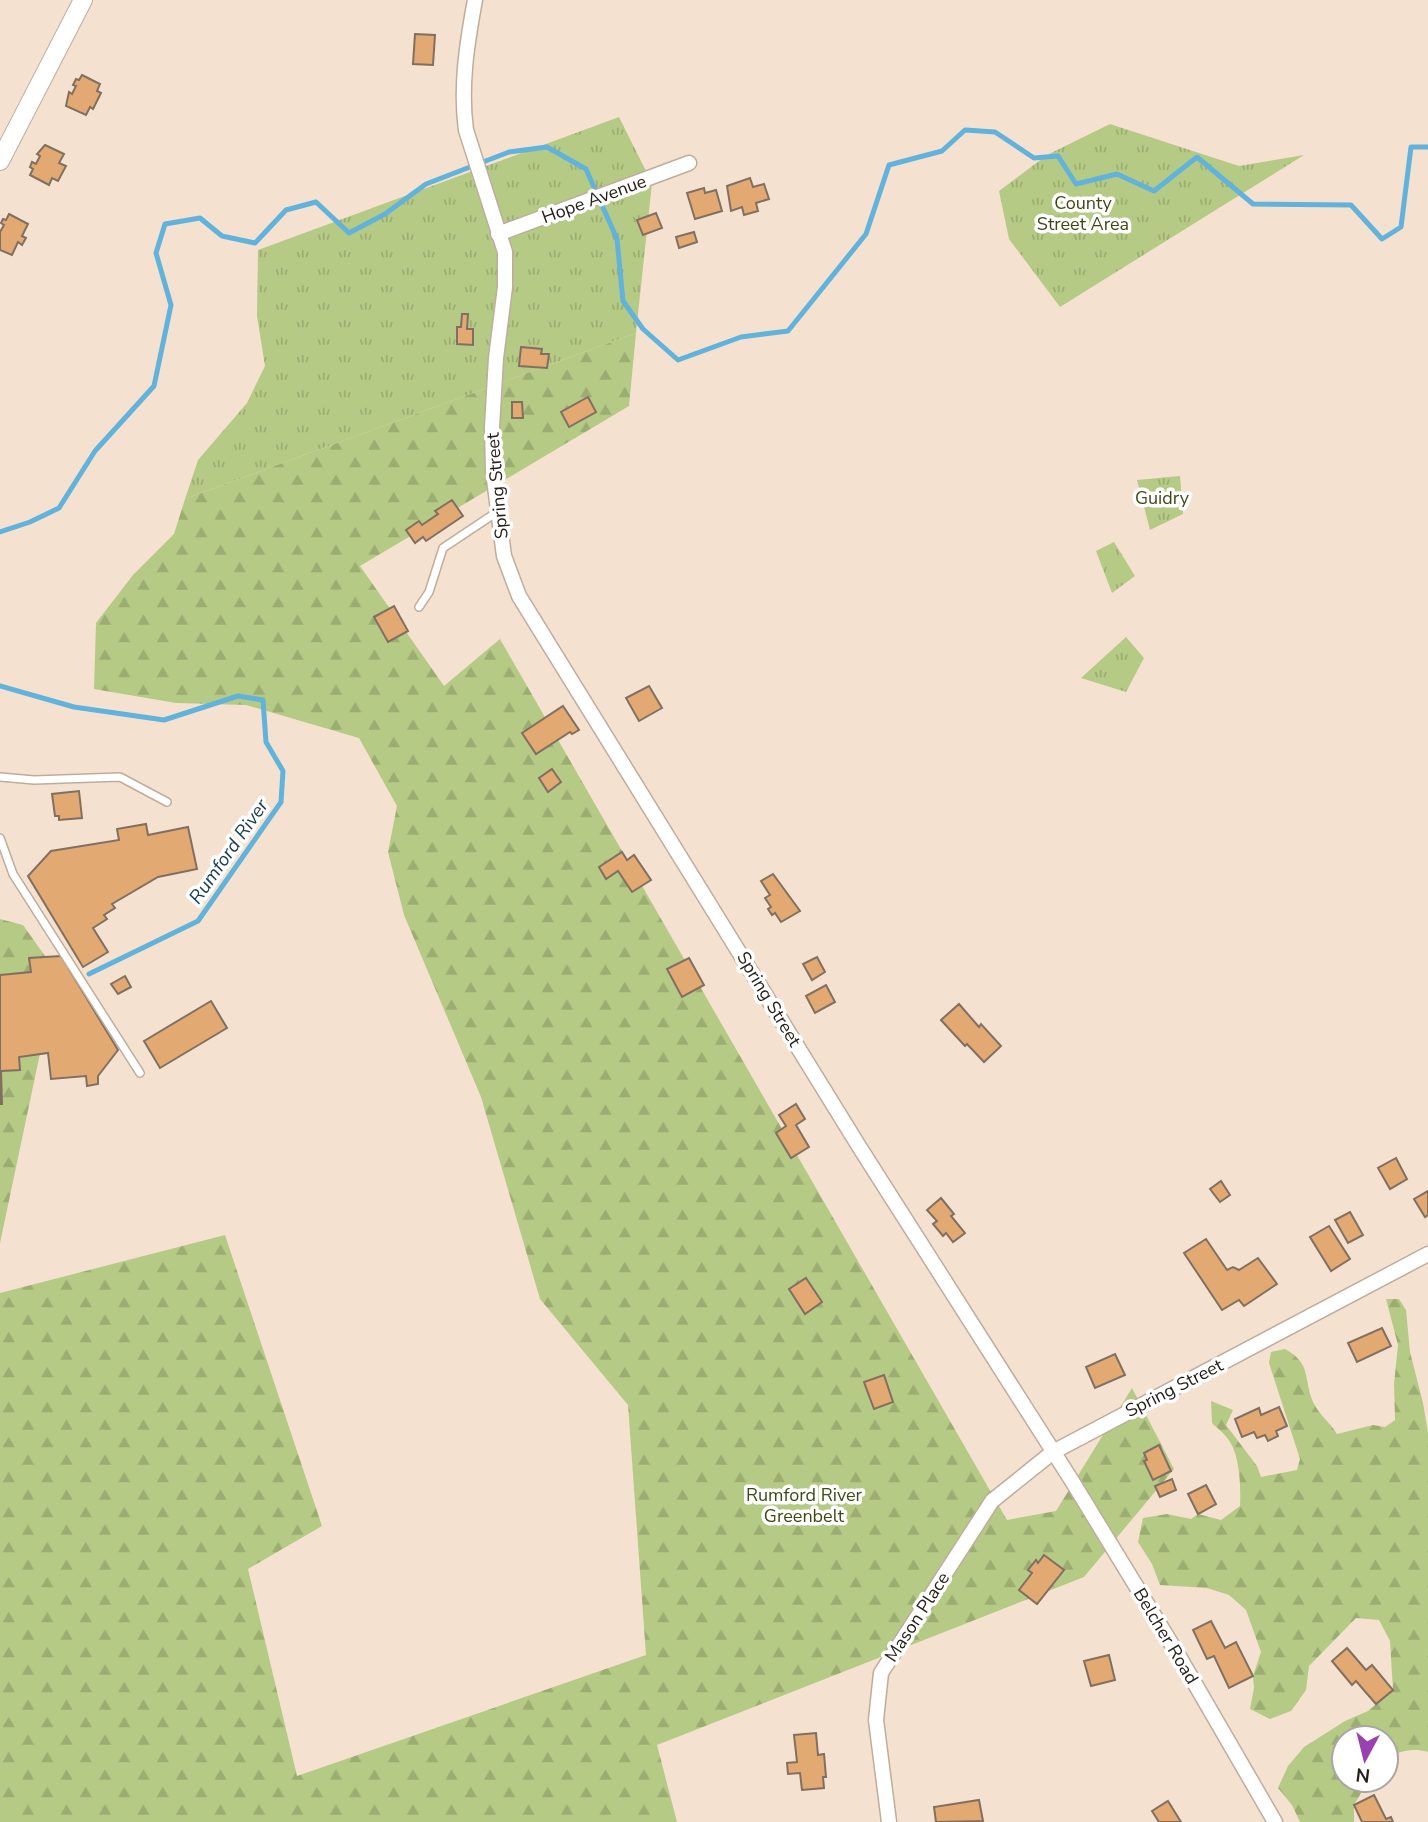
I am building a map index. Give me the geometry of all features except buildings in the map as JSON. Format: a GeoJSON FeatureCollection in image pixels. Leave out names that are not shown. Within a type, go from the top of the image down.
{"type":"FeatureCollection","features":[{"type":"Feature","properties":{"kind":"street"},"geometry":{"type":"LineString","coordinates":[[0,161],[83,0]]}},
{"type":"Feature","properties":{"kind":"street","name":"Spring Street"},"geometry":{"type":"LineString","coordinates":[[475,0],[464,80],[465,122],[505,252],[505,287],[496,358],[492,428],[497,512],[504,556],[519,596],[860,1148],[1053,1452],[1428,1254]]}},
{"type":"Feature","properties":{"kind":"street","name":"Hope Avenue"},"geometry":{"type":"LineString","coordinates":[[498,234],[689,163]]}},
{"type":"Feature","properties":{"kind":"street","name":"Mason Place"},"geometry":{"type":"LineString","coordinates":[[889,1822],[876,1720],[881,1673],[992,1500],[1053,1452]]}},
{"type":"Feature","properties":{"kind":"street","name":"Belcher Road"},"geometry":{"type":"LineString","coordinates":[[1053,1452],[1180,1658],[1275,1822]]}},
{"type":"Feature","properties":{"kind":"lane"},"geometry":{"type":"LineString","coordinates":[[419,607],[429,592],[443,548],[497,512]]}},
{"type":"Feature","properties":{"kind":"lane"},"geometry":{"type":"LineString","coordinates":[[0,777],[120,777],[167,802]]}},
{"type":"Feature","properties":{"kind":"lane"},"geometry":{"type":"LineString","coordinates":[[0,838],[13,874],[140,1073]]}},
{"type":"Feature","properties":{"kind":"green space"},"geometry":{"type":"Polygon","coordinates":[[[619,117],[652,183],[636,333],[185,499],[198,460],[247,403],[265,366],[257,316],[258,250],[619,117]]]}},
{"type":"Feature","properties":{"kind":"green space","name":"County Street Area"},"geometry":{"type":"Polygon","coordinates":[[[1110,124],[1239,166],[1304,155],[1060,307],[1009,239],[999,191],[1047,155],[1110,124]]]}},
{"type":"Feature","properties":{"kind":"green space","name":"Rumford River Greenbelt"},"geometry":{"type":"Polygon","coordinates":[[[636,333],[629,406],[360,566],[444,686],[500,639],[1007,1520],[1056,1511],[1132,1388],[1174,1469],[1084,1577],[657,1745],[677,1822],[0,1822],[0,1293],[225,1235],[322,1526],[248,1569],[297,1776],[646,1655],[628,1405],[540,1299],[481,1097],[404,915],[388,852],[397,806],[359,738],[246,705],[176,703],[94,689],[96,623],[133,575],[174,534],[185,499],[636,333]]]}},
{"type":"Feature","properties":{"kind":"green space","name":"Guidry"},"geometry":{"type":"Polygon","coordinates":[[[1180,476],[1183,514],[1150,530],[1137,480],[1180,476]]]}},
{"type":"Feature","properties":{"kind":"green space"},"geometry":{"type":"Polygon","coordinates":[[[1114,542],[1135,576],[1112,593],[1096,551],[1114,542]]]}},
{"type":"Feature","properties":{"kind":"green space"},"geometry":{"type":"Polygon","coordinates":[[[1126,637],[1144,658],[1126,692],[1081,678],[1126,637]]]}},
{"type":"Feature","properties":{"kind":"green space"},"geometry":{"type":"Polygon","coordinates":[[[0,919],[23,925],[57,973],[0,1243],[0,919]]]}},
{"type":"Feature","properties":{"kind":"green space"},"geometry":{"type":"Polygon","coordinates":[[[1386,1299],[1399,1299],[1406,1310],[1410,1352],[1428,1433],[1428,1752],[1417,1750],[1400,1753],[1400,1724],[1340,1724],[1368,1711],[1393,1690],[1390,1641],[1379,1620],[1356,1618],[1309,1666],[1306,1690],[1291,1711],[1270,1719],[1250,1709],[1253,1676],[1261,1652],[1246,1610],[1229,1595],[1207,1588],[1160,1585],[1152,1564],[1138,1542],[1143,1518],[1167,1514],[1191,1519],[1198,1514],[1221,1520],[1240,1506],[1240,1480],[1235,1453],[1226,1437],[1212,1423],[1211,1401],[1233,1410],[1226,1425],[1257,1466],[1261,1477],[1297,1470],[1300,1459],[1269,1363],[1271,1352],[1285,1349],[1299,1360],[1313,1402],[1337,1434],[1373,1425],[1385,1427],[1395,1420],[1394,1384],[1398,1345],[1386,1299]]]}},
{"type":"Feature","properties":{"kind":"green space"},"geometry":{"type":"Polygon","coordinates":[[[1330,1731],[1330,1794],[1361,1794],[1354,1805],[1354,1822],[1300,1822],[1292,1805],[1278,1788],[1288,1766],[1304,1747],[1330,1731]]]}},
{"type":"Feature","properties":{"kind":"waterway","name":"Rumford River"},"geometry":{"type":"LineString","coordinates":[[0,532],[59,508],[95,451],[154,386],[171,305],[156,253],[165,224],[200,218],[222,236],[255,243],[286,210],[316,202],[349,233],[385,214],[426,184],[509,152],[547,147],[586,169],[617,239],[623,301],[643,329],[678,360],[741,337],[788,331],[866,234],[889,165],[942,151],[965,130],[995,132],[1034,158],[1058,156],[1076,184],[1117,174],[1154,191],[1197,157],[1253,204],[1351,205],[1382,239],[1401,227],[1411,147],[1428,147]]}},
{"type":"Feature","properties":{"kind":"waterway","name":"Rumford River"},"geometry":{"type":"LineString","coordinates":[[0,686],[74,707],[164,720],[238,696],[263,700],[266,742],[283,771],[281,802],[198,921],[89,974]]}}]}
